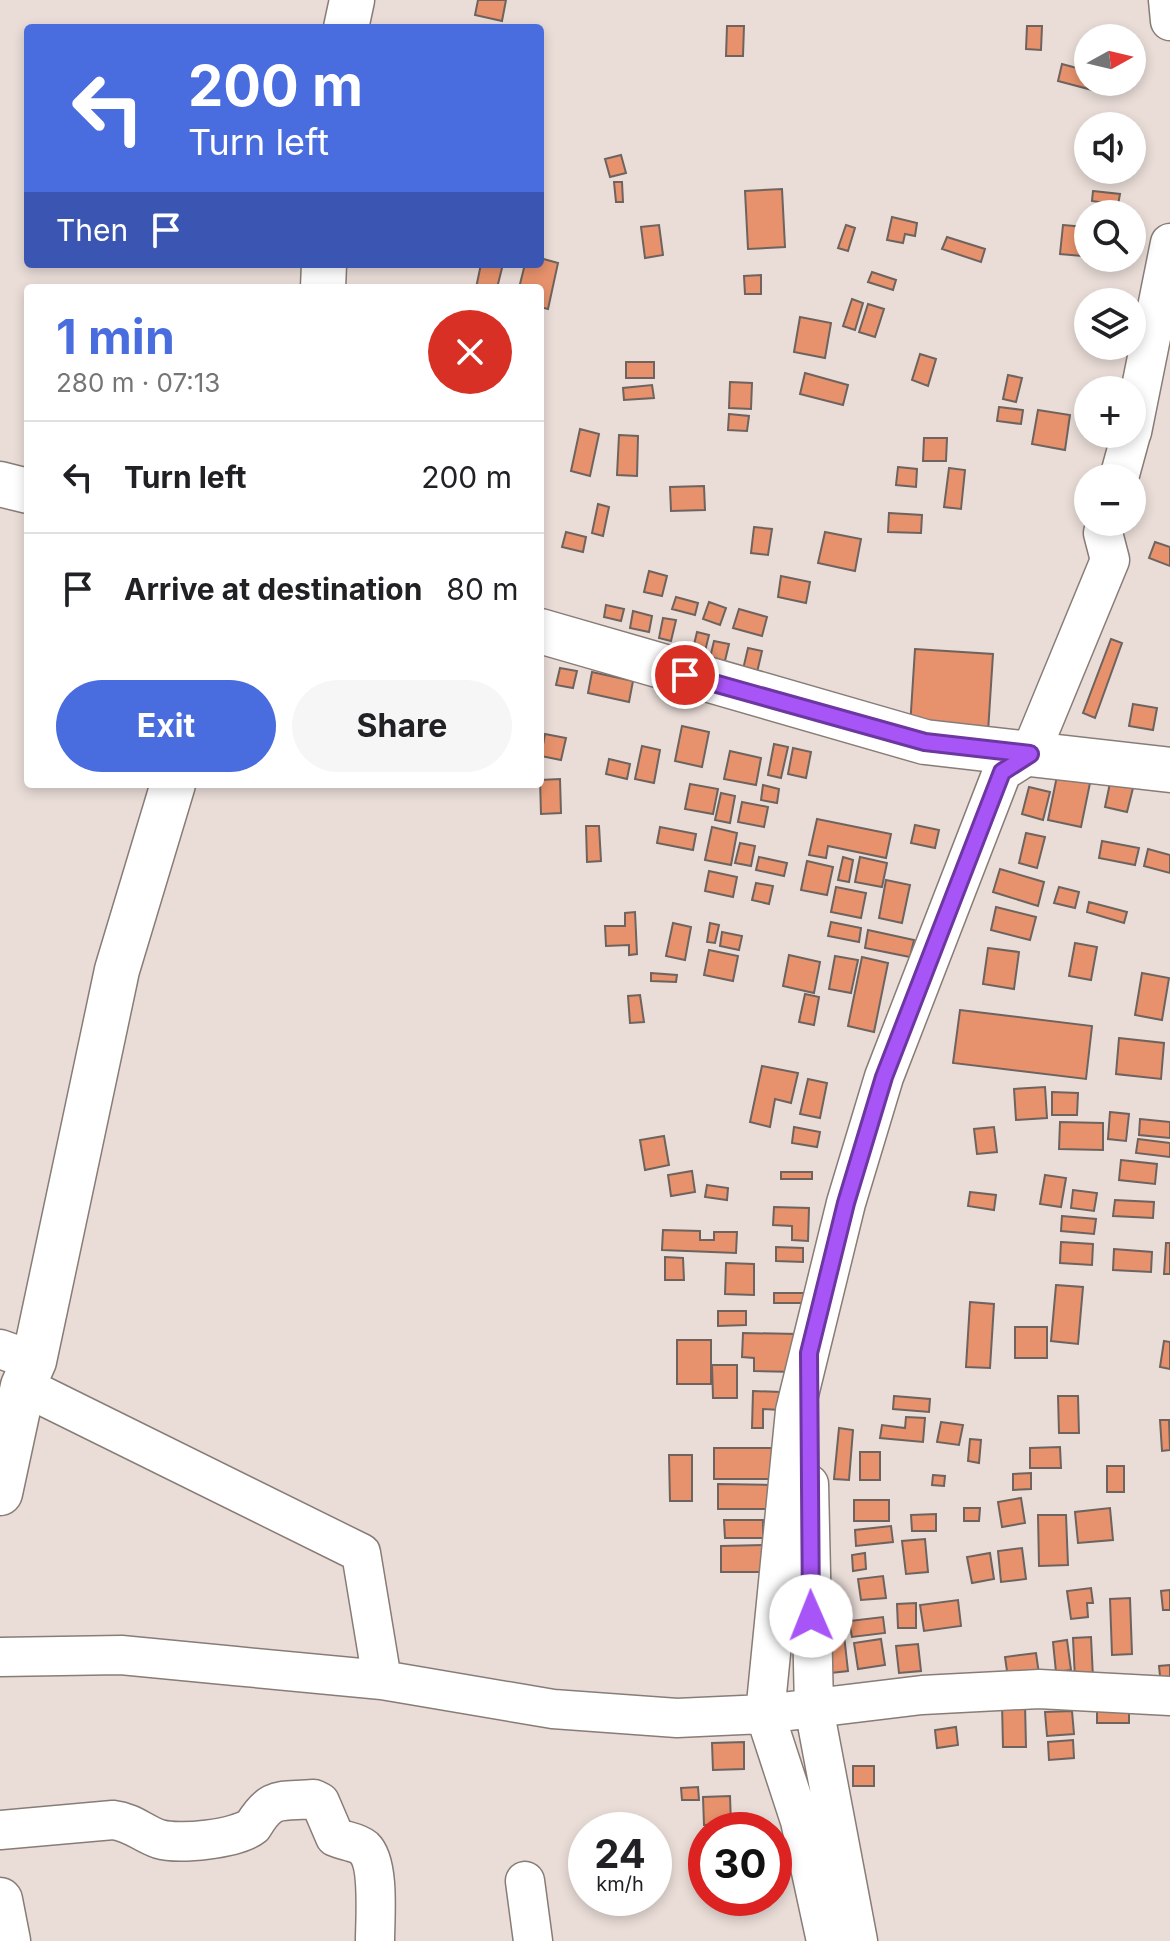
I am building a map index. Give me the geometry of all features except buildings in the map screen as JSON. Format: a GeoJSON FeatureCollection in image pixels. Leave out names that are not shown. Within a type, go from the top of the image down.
{"type":"FeatureCollection","features":[{"type":"Feature","properties":{"kind":"street"},"geometry":{"type":"LineString","coordinates":[[347,24],[352,0]]}},
{"type":"Feature","properties":{"kind":"street"},"geometry":{"type":"LineString","coordinates":[[1168,0],[1170,21]]}},
{"type":"Feature","properties":{"kind":"street"},"geometry":{"type":"LineString","coordinates":[[1143,376],[1170,243]]}},
{"type":"Feature","properties":{"kind":"street"},"geometry":{"type":"LineString","coordinates":[[0,484],[24,490]]}},
{"type":"Feature","properties":{"kind":"street"},"geometry":{"type":"LineString","coordinates":[[826,1941],[800,1821],[765,1714],[795,1411],[846,1203],[884,1077],[1002,772],[1030,754],[1110,560],[1104,536]]}},
{"type":"Feature","properties":{"kind":"street"},"geometry":{"type":"LineString","coordinates":[[544,632],[925,742],[1170,770]]}},
{"type":"Feature","properties":{"kind":"street"},"geometry":{"type":"LineString","coordinates":[[0,1493],[19,1365],[117,970],[172,788]]}},
{"type":"Feature","properties":{"kind":"street"},"geometry":{"type":"LineString","coordinates":[[809,1353],[814,1708],[858,1941]]}},
{"type":"Feature","properties":{"kind":"street"},"geometry":{"type":"LineString","coordinates":[[19,1365],[361,1553],[382,1680]]}},
{"type":"Feature","properties":{"kind":"street"},"geometry":{"type":"LineString","coordinates":[[0,1657],[121,1655],[382,1680],[553,1709],[677,1718],[765,1714],[922,1695],[1039,1689],[1170,1696]]}},
{"type":"Feature","properties":{"kind":"street"},"geometry":{"type":"LineString","coordinates":[[0,1830],[113,1820],[126,1821],[159,1839],[173,1842],[230,1836],[253,1826],[261,1810],[271,1803],[314,1799],[320,1802],[335,1837],[361,1846],[369,1854],[373,1865],[375,1941]]}},
{"type":"Feature","properties":{"kind":"street"},"geometry":{"type":"LineString","coordinates":[[525,1881],[533,1941]]}},
{"type":"Feature","properties":{"kind":"street"},"geometry":{"type":"LineString","coordinates":[[0,1900],[8,1941]]}},
{"type":"Feature","properties":{"kind":"route"},"geometry":{"type":"LineString","coordinates":[[685,675],[925,742],[1030,754],[1002,772],[884,1077],[846,1203],[809,1353],[811,1616]]}}]}
